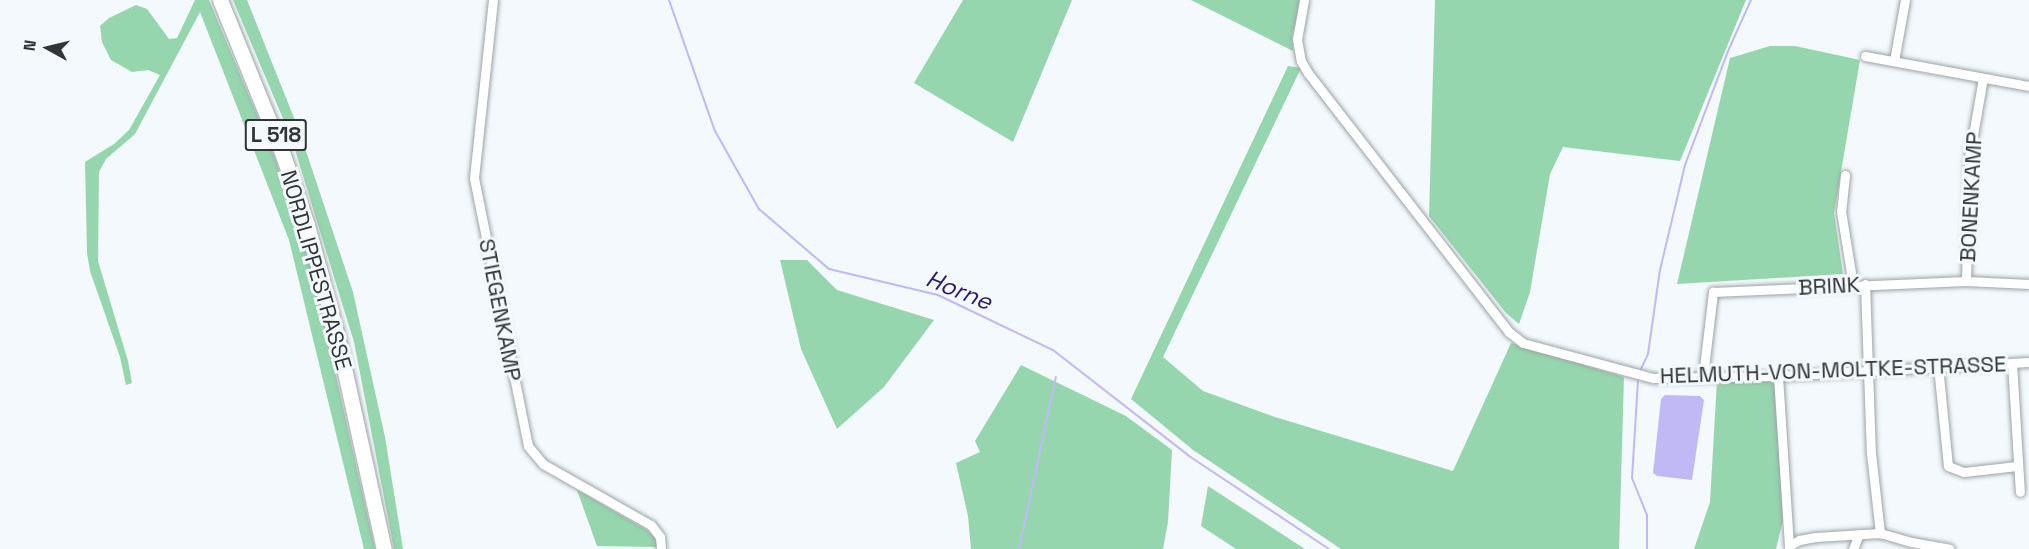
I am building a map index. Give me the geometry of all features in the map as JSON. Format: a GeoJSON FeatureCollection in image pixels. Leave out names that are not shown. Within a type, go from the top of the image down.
{"type":"FeatureCollection","features":[{"type":"Feature","properties":{"kind":"main road","name":"NORDLIPPESTRASSE"},"geometry":{"type":"LineString","coordinates":[[220,0],[283,155],[307,225],[337,336],[384,549]]}},
{"type":"Feature","properties":{"kind":"street","name":"HELMUTH-VON-MOLTKE-STRASSE"},"geometry":{"type":"LineString","coordinates":[[1304,0],[1297,39],[1298,52],[1308,73],[1509,332],[1523,343],[1653,378],[1778,376],[2029,362]]}},
{"type":"Feature","properties":{"kind":"street"},"geometry":{"type":"LineString","coordinates":[[1894,61],[1905,0]]}},
{"type":"Feature","properties":{"kind":"street","name":"STIEGENKAMP"},"geometry":{"type":"LineString","coordinates":[[494,1],[474,178],[528,446],[543,464],[651,525],[660,537],[662,549]]}},
{"type":"Feature","properties":{"kind":"street"},"geometry":{"type":"LineString","coordinates":[[1865,56],[2029,86]]}},
{"type":"Feature","properties":{"kind":"street","name":"BONENKAMP"},"geometry":{"type":"LineString","coordinates":[[1966,281],[1969,158],[1983,78]]}},
{"type":"Feature","properties":{"kind":"street"},"geometry":{"type":"LineString","coordinates":[[1845,175],[1841,211],[1853,285]]}},
{"type":"Feature","properties":{"kind":"street","name":"BRINK"},"geometry":{"type":"LineString","coordinates":[[1703,376],[1713,292],[1966,281],[2029,284]]}},
{"type":"Feature","properties":{"kind":"street"},"geometry":{"type":"LineString","coordinates":[[1865,285],[1866,371],[1871,453],[1880,533]]}},
{"type":"Feature","properties":{"kind":"street"},"geometry":{"type":"LineString","coordinates":[[2012,363],[2020,492]]}},
{"type":"Feature","properties":{"kind":"street"},"geometry":{"type":"LineString","coordinates":[[1938,366],[1948,466],[1964,472],[2018,466]]}},
{"type":"Feature","properties":{"kind":"street"},"geometry":{"type":"LineString","coordinates":[[1778,376],[1789,546],[1799,540],[1816,537],[1880,533],[1902,541],[1949,549]]}},
{"type":"Feature","properties":{"kind":"street"},"geometry":{"type":"LineString","coordinates":[[1853,549],[1859,534]]}},
{"type":"Feature","properties":{"kind":"green space"},"geometry":{"type":"Polygon","coordinates":[[[195,0],[209,0],[275,158],[313,274],[375,549],[364,549],[289,240],[200,12],[135,134],[106,159],[99,172],[98,261],[128,361],[132,383],[126,385],[120,357],[90,271],[87,253],[85,162],[114,144],[129,130],[160,75],[148,70],[132,72],[111,60],[102,42],[100,26],[109,18],[136,5],[147,9],[169,39],[177,38],[195,0]]]}},
{"type":"Feature","properties":{"kind":"green space"},"geometry":{"type":"Polygon","coordinates":[[[233,0],[247,0],[300,133],[353,292],[385,437],[403,549],[394,549],[354,342],[292,140],[233,0]]]}},
{"type":"Feature","properties":{"kind":"green space"},"geometry":{"type":"Polygon","coordinates":[[[963,0],[1072,0],[1013,142],[914,83],[963,0]]]}},
{"type":"Feature","properties":{"kind":"green space"},"geometry":{"type":"Polygon","coordinates":[[[1191,0],[1301,0],[1292,36],[1293,51],[1191,0]]]}},
{"type":"Feature","properties":{"kind":"green space"},"geometry":{"type":"Polygon","coordinates":[[[1435,0],[1746,0],[1680,161],[1563,147],[1550,174],[1530,292],[1519,324],[1506,313],[1429,216],[1435,0]]]}},
{"type":"Feature","properties":{"kind":"green space"},"geometry":{"type":"Polygon","coordinates":[[[1770,46],[1795,46],[1860,60],[1834,213],[1843,274],[1677,284],[1730,58],[1770,46]]]}},
{"type":"Feature","properties":{"kind":"green space"},"geometry":{"type":"Polygon","coordinates":[[[1288,66],[1301,68],[1163,357],[1203,391],[1275,417],[1453,471],[1511,343],[1624,377],[1619,549],[1341,549],[1193,450],[1131,399],[1288,66]]]}},
{"type":"Feature","properties":{"kind":"green space"},"geometry":{"type":"Polygon","coordinates":[[[780,260],[807,260],[837,290],[934,320],[884,387],[837,429],[801,349],[780,260]]]}},
{"type":"Feature","properties":{"kind":"green space"},"geometry":{"type":"Polygon","coordinates":[[[1021,365],[1126,416],[1172,450],[1168,522],[1163,549],[971,549],[968,516],[956,463],[980,452],[975,441],[1021,365]]]}},
{"type":"Feature","properties":{"kind":"green space"},"geometry":{"type":"Polygon","coordinates":[[[1778,379],[1783,520],[1776,549],[1694,549],[1710,502],[1717,380],[1778,379]]]}},
{"type":"Feature","properties":{"kind":"green space"},"geometry":{"type":"Polygon","coordinates":[[[1208,486],[1305,549],[1236,549],[1201,526],[1208,486]]]}},
{"type":"Feature","properties":{"kind":"green space"},"geometry":{"type":"Polygon","coordinates":[[[577,490],[647,530],[655,538],[657,547],[597,546],[577,490]]]}},
{"type":"Feature","properties":{"kind":"shaded area"},"geometry":{"type":"Polygon","coordinates":[[[1665,395],[1700,396],[1704,400],[1692,480],[1657,476],[1653,473],[1661,399],[1665,395]]]}},
{"type":"Feature","properties":{"kind":"waterway","name":"Horne"},"geometry":{"type":"LineString","coordinates":[[669,0],[715,131],[759,209],[829,269],[938,295],[1053,350],[1189,456],[1329,549]]}},
{"type":"Feature","properties":{"kind":"waterway"},"geometry":{"type":"LineString","coordinates":[[1641,369],[1648,354],[1660,270],[1685,165],[1728,51],[1751,0]]}},
{"type":"Feature","properties":{"kind":"waterway"},"geometry":{"type":"LineString","coordinates":[[1019,549],[1056,377]]}},
{"type":"Feature","properties":{"kind":"waterway"},"geometry":{"type":"LineString","coordinates":[[1638,380],[1632,478],[1647,515],[1647,549]]}}]}
